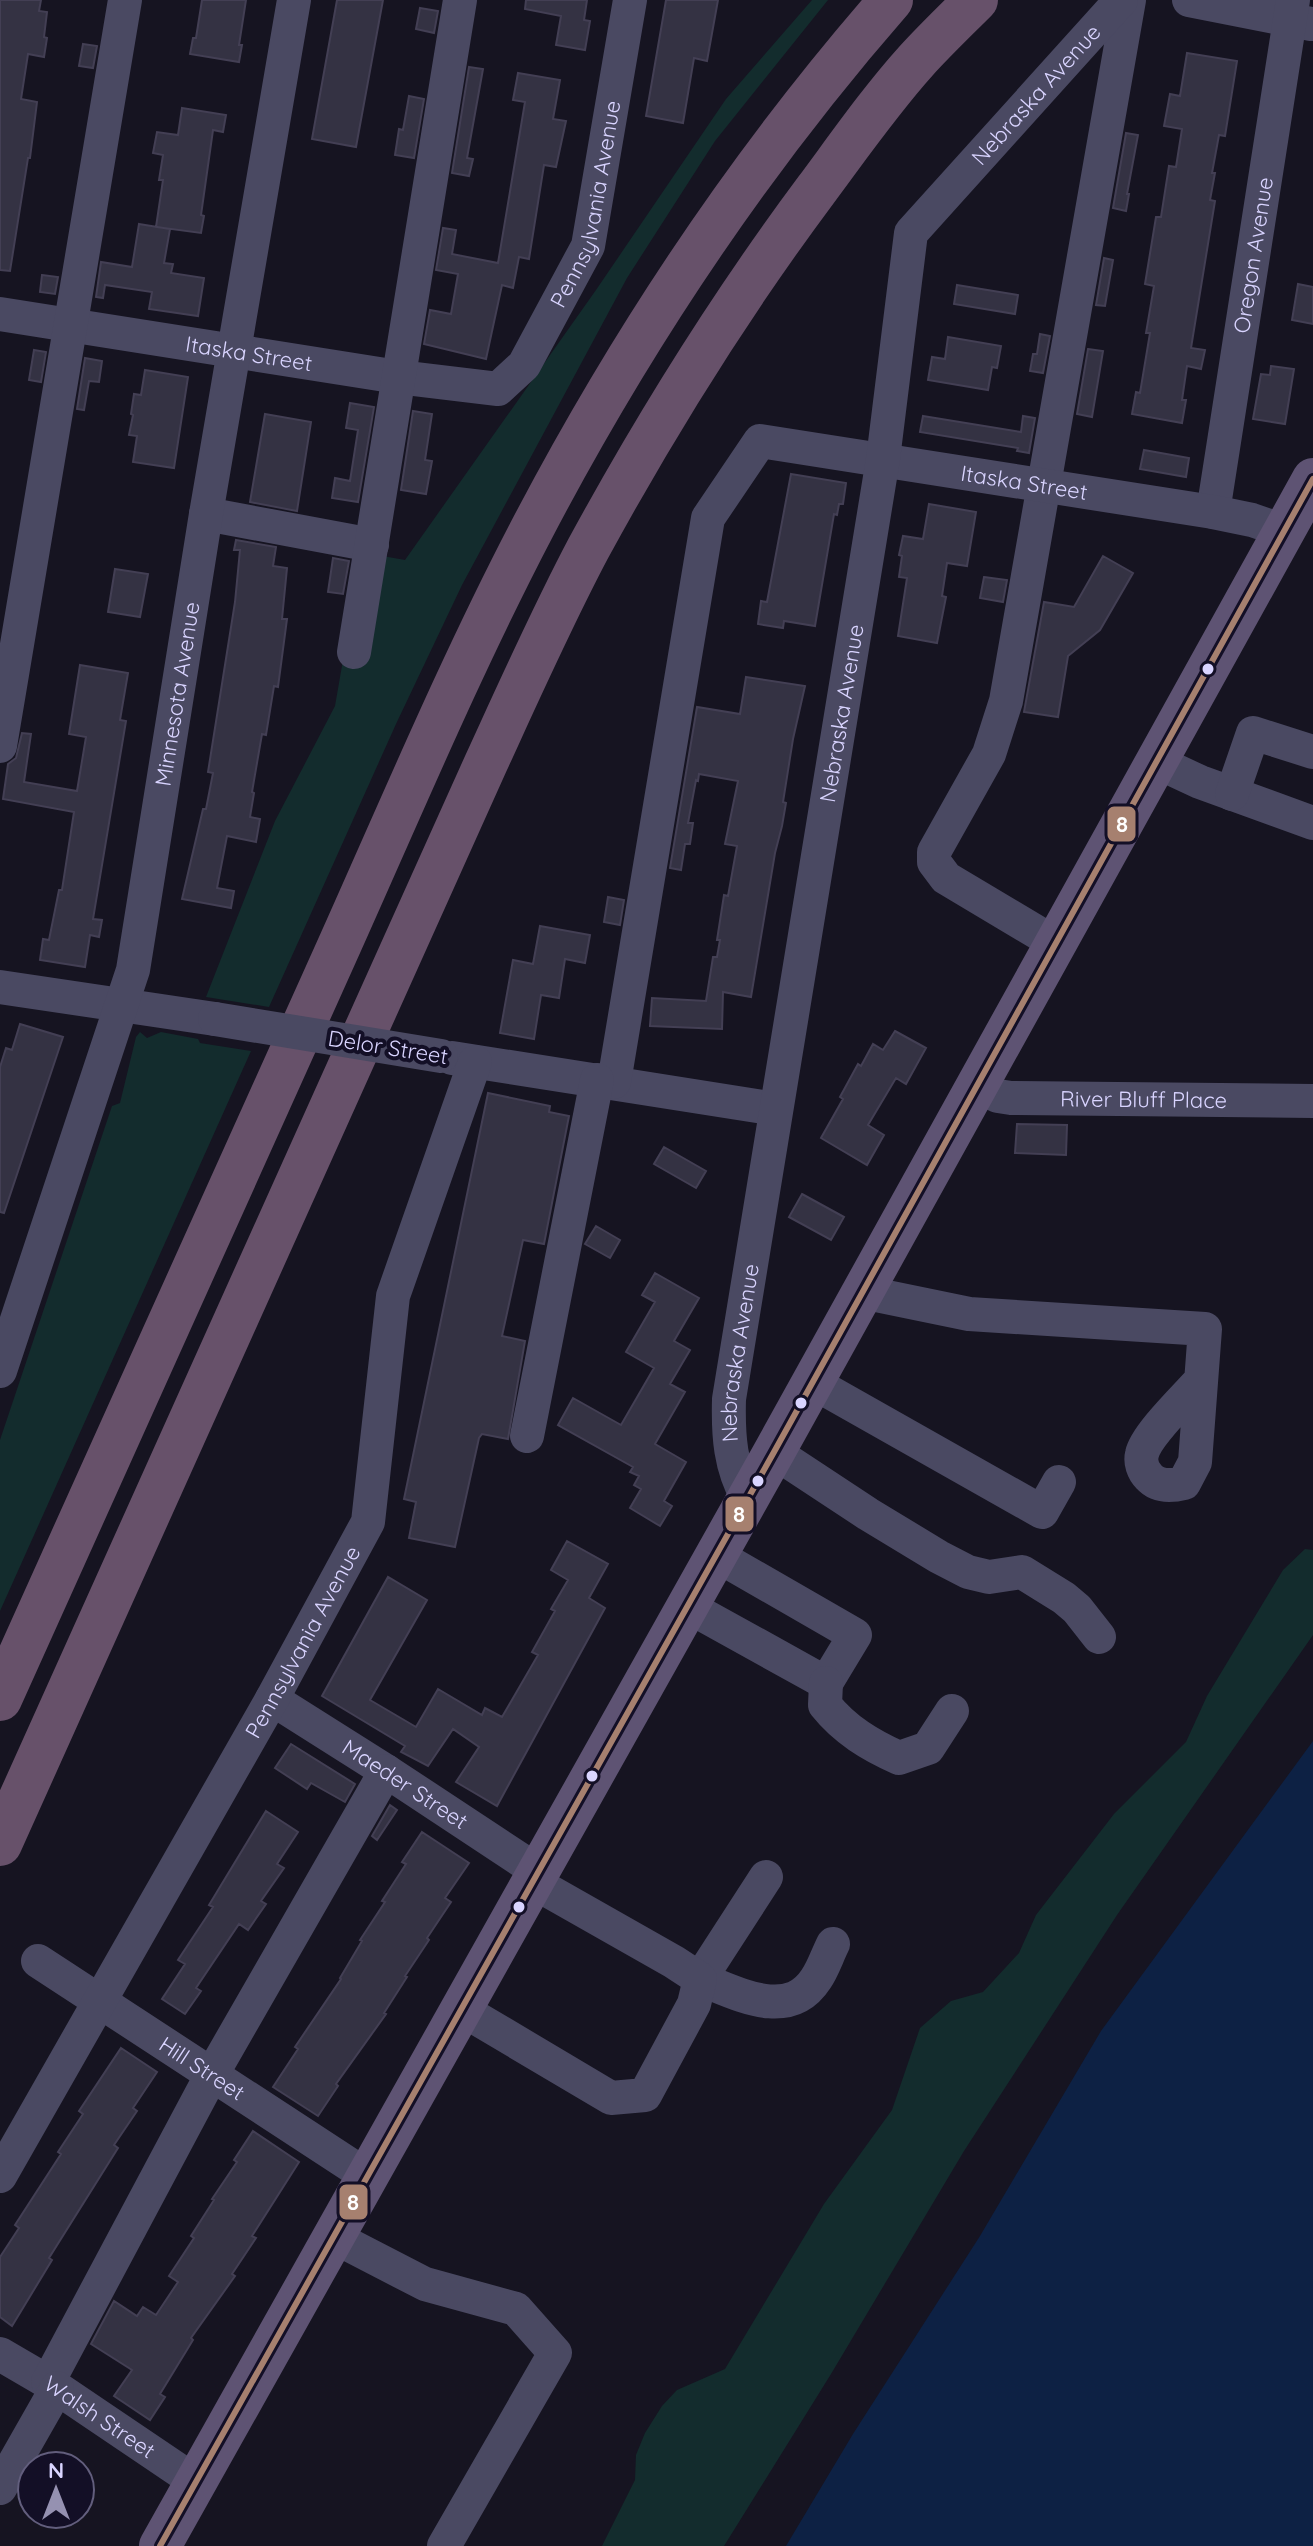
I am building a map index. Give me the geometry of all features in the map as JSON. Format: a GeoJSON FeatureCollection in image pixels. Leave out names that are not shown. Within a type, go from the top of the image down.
{"type":"FeatureCollection","features":[{"type":"Feature","properties":{"kind":"highway"},"geometry":{"type":"LineString","coordinates":[[0,1699],[443,712],[533,527],[656,316],[724,215],[796,117],[891,0]]}},
{"type":"Feature","properties":{"kind":"highway"},"geometry":{"type":"LineString","coordinates":[[0,1844],[480,776],[587,551],[699,359],[773,247],[916,61],[976,0]]}},
{"type":"Feature","properties":{"kind":"main road"},"geometry":{"type":"LineString","coordinates":[[160,2546],[748,1499],[1313,479]]}},
{"type":"Feature","properties":{"kind":"street"},"geometry":{"type":"LineString","coordinates":[[0,746],[125,0]]}},
{"type":"Feature","properties":{"kind":"street","name":"Minnesota Avenue"},"geometry":{"type":"LineString","coordinates":[[0,1371],[133,970],[206,514],[294,0]]}},
{"type":"Feature","properties":{"kind":"street"},"geometry":{"type":"LineString","coordinates":[[354,652],[460,0]]}},
{"type":"Feature","properties":{"kind":"street","name":"Pennsylvania Avenue"},"geometry":{"type":"LineString","coordinates":[[498,389],[524,365],[588,246],[630,0]]}},
{"type":"Feature","properties":{"kind":"street","name":"Nebraska Avenue"},"geometry":{"type":"LineString","coordinates":[[748,1499],[738,1482],[731,1458],[729,1399],[883,459],[911,233],[1121,0]]}},
{"type":"Feature","properties":{"kind":"street"},"geometry":{"type":"LineString","coordinates":[[1055,943],[946,878],[934,862],[934,852],[989,754],[1006,701],[1129,0]]}},
{"type":"Feature","properties":{"kind":"street"},"geometry":{"type":"LineString","coordinates":[[1189,0],[1299,15]]}},
{"type":"Feature","properties":{"kind":"street","name":"Oregon Avenue"},"geometry":{"type":"LineString","coordinates":[[1213,512],[1299,15]]}},
{"type":"Feature","properties":{"kind":"street","name":"Itaska Street"},"geometry":{"type":"LineString","coordinates":[[0,314],[398,377],[498,389]]}},
{"type":"Feature","properties":{"kind":"street","name":"Itaska Street"},"geometry":{"type":"LineString","coordinates":[[605,1081],[708,518],[760,441],[1213,512],[1284,531]]}},
{"type":"Feature","properties":{"kind":"street"},"geometry":{"type":"LineString","coordinates":[[206,514],[372,545]]}},
{"type":"Feature","properties":{"kind":"street"},"geometry":{"type":"LineString","coordinates":[[1232,794],[1253,733],[1313,752]]}},
{"type":"Feature","properties":{"kind":"street"},"geometry":{"type":"LineString","coordinates":[[1155,761],[1232,794],[1313,823]]}},
{"type":"Feature","properties":{"kind":"street","name":"Delor Street"},"geometry":{"type":"LineString","coordinates":[[0,987],[776,1109]]}},
{"type":"Feature","properties":{"kind":"street","name":"Pennsylvania Avenue"},"geometry":{"type":"LineString","coordinates":[[0,2176],[272,1699],[368,1522],[393,1296],[475,1062]]}},
{"type":"Feature","properties":{"kind":"street"},"geometry":{"type":"LineString","coordinates":[[527,1436],[605,1081]]}},
{"type":"Feature","properties":{"kind":"street","name":"River Bluff Place"},"geometry":{"type":"LineString","coordinates":[[976,1086],[1011,1098],[1313,1101]]}},
{"type":"Feature","properties":{"kind":"street"},"geometry":{"type":"LineString","coordinates":[[862,1292],[969,1314],[1205,1329],[1201,1380]]}},
{"type":"Feature","properties":{"kind":"street"},"geometry":{"type":"LineString","coordinates":[[812,1382],[1042,1512],[1059,1482]]}},
{"type":"Feature","properties":{"kind":"street"},"geometry":{"type":"LineString","coordinates":[[774,1452],[892,1529],[968,1572],[989,1577],[1022,1572],[1064,1598],[1099,1637]]}},
{"type":"Feature","properties":{"kind":"street"},"geometry":{"type":"LineString","coordinates":[[716,1555],[855,1635],[826,1683],[825,1705],[870,1746],[899,1758],[928,1748],[952,1711]]}},
{"type":"Feature","properties":{"kind":"street"},"geometry":{"type":"LineString","coordinates":[[687,1606],[826,1683]]}},
{"type":"Feature","properties":{"kind":"street","name":"Maeder Street"},"geometry":{"type":"LineString","coordinates":[[272,1699],[386,1771],[536,1877],[700,1979],[758,2001],[789,2002],[815,1982],[833,1944]]}},
{"type":"Feature","properties":{"kind":"street"},"geometry":{"type":"LineString","coordinates":[[0,2488],[211,2076],[386,1771]]}},
{"type":"Feature","properties":{"kind":"street"},"geometry":{"type":"LineString","coordinates":[[461,2009],[611,2098],[645,2095],[694,2004],[700,1979],[766,1877]]}},
{"type":"Feature","properties":{"kind":"street","name":"Hill Street"},"geometry":{"type":"LineString","coordinates":[[38,1961],[367,2176]]}},
{"type":"Feature","properties":{"kind":"street"},"geometry":{"type":"LineString","coordinates":[[334,2237],[425,2284],[516,2309],[555,2353],[444,2546]]}},
{"type":"Feature","properties":{"kind":"street","name":"Walsh Street"},"geometry":{"type":"LineString","coordinates":[[0,2354],[52,2385],[196,2482]]}},
{"type":"Feature","properties":{"kind":"green space"},"geometry":{"type":"Polygon","coordinates":[[[812,0],[828,0],[715,141],[627,278],[462,585],[269,1007],[206,997],[275,821],[335,706],[343,660],[377,555],[405,560],[596,290],[726,99],[812,0]]]}},
{"type":"Feature","properties":{"kind":"green space"},"geometry":{"type":"Polygon","coordinates":[[[140,1032],[147,1038],[161,1032],[198,1039],[200,1043],[251,1051],[0,1611],[0,1440],[112,1106],[120,1103],[136,1037],[140,1032]]]}},
{"type":"Feature","properties":{"kind":"green space"},"geometry":{"type":"Polygon","coordinates":[[[1305,1549],[1313,1550],[1313,1635],[1117,1915],[964,2151],[724,2546],[602,2546],[635,2480],[636,2455],[645,2433],[662,2406],[677,2390],[725,2369],[824,2204],[892,2110],[920,2028],[951,2001],[983,1992],[1019,1953],[1036,1915],[1114,1814],[1186,1742],[1207,1696],[1283,1570],[1305,1549]]]}},
{"type":"Feature","properties":{"kind":"water"},"geometry":{"type":"Polygon","coordinates":[[[1313,1741],[1313,2546],[786,2546],[853,2434],[980,2236],[1101,2031],[1313,1741]]]}},
{"type":"Feature","properties":{"kind":"building"},"geometry":{"type":"Polygon","coordinates":[[[0,0],[41,0],[39,11],[47,12],[44,57],[28,54],[21,99],[37,102],[10,271],[0,270],[0,0]]]}},
{"type":"Feature","properties":{"kind":"building"},"geometry":{"type":"Polygon","coordinates":[[[202,0],[246,0],[239,62],[190,54],[202,0]]]}},
{"type":"Feature","properties":{"kind":"building"},"geometry":{"type":"Polygon","coordinates":[[[337,0],[383,0],[356,147],[312,139],[337,0]]]}},
{"type":"Feature","properties":{"kind":"building"},"geometry":{"type":"Polygon","coordinates":[[[526,0],[587,0],[584,20],[590,21],[585,50],[556,45],[561,16],[525,9],[526,0]]]}},
{"type":"Feature","properties":{"kind":"building"},"geometry":{"type":"Polygon","coordinates":[[[666,0],[718,0],[707,61],[694,58],[683,123],[646,116],[666,0]]]}},
{"type":"Feature","properties":{"kind":"building"},"geometry":{"type":"Polygon","coordinates":[[[420,8],[438,11],[434,33],[416,29],[420,8]]]}},
{"type":"Feature","properties":{"kind":"building"},"geometry":{"type":"Polygon","coordinates":[[[83,44],[97,46],[93,68],[79,66],[83,44]]]}},
{"type":"Feature","properties":{"kind":"building"},"geometry":{"type":"Polygon","coordinates":[[[1187,53],[1237,61],[1225,136],[1219,135],[1212,173],[1215,173],[1210,200],[1215,201],[1191,348],[1205,350],[1201,369],[1187,366],[1182,423],[1132,414],[1136,392],[1140,393],[1150,333],[1146,333],[1154,286],[1145,284],[1156,217],[1161,217],[1169,166],[1176,167],[1182,129],[1164,126],[1170,94],[1180,96],[1187,53]]]}},
{"type":"Feature","properties":{"kind":"building"},"geometry":{"type":"Polygon","coordinates":[[[469,67],[483,69],[467,158],[473,159],[469,176],[452,173],[469,67]]]}},
{"type":"Feature","properties":{"kind":"building"},"geometry":{"type":"Polygon","coordinates":[[[518,73],[560,80],[553,119],[566,121],[556,167],[544,165],[529,259],[519,257],[513,288],[502,285],[486,359],[424,344],[430,310],[451,314],[458,274],[436,270],[443,228],[456,230],[452,254],[498,263],[525,102],[513,100],[518,73]]]}},
{"type":"Feature","properties":{"kind":"building"},"geometry":{"type":"Polygon","coordinates":[[[409,96],[424,99],[414,158],[395,155],[409,96]]]}},
{"type":"Feature","properties":{"kind":"building"},"geometry":{"type":"Polygon","coordinates":[[[182,108],[226,115],[223,132],[213,130],[201,233],[156,227],[163,180],[159,180],[163,155],[153,153],[157,132],[178,135],[182,108]]]}},
{"type":"Feature","properties":{"kind":"building"},"geometry":{"type":"Polygon","coordinates":[[[1126,133],[1138,135],[1126,211],[1113,208],[1126,133]]]}},
{"type":"Feature","properties":{"kind":"building"},"geometry":{"type":"Polygon","coordinates":[[[139,224],[170,229],[164,263],[173,264],[171,273],[204,278],[198,316],[149,309],[152,292],[105,285],[103,298],[96,297],[101,262],[132,267],[139,224]]]}},
{"type":"Feature","properties":{"kind":"building"},"geometry":{"type":"Polygon","coordinates":[[[1104,258],[1113,260],[1105,306],[1096,305],[1104,258]]]}},
{"type":"Feature","properties":{"kind":"building"},"geometry":{"type":"Polygon","coordinates":[[[42,275],[58,277],[55,294],[40,292],[42,275]]]}},
{"type":"Feature","properties":{"kind":"building"},"geometry":{"type":"Polygon","coordinates":[[[1298,284],[1313,287],[1313,324],[1292,320],[1298,284]]]}},
{"type":"Feature","properties":{"kind":"building"},"geometry":{"type":"Polygon","coordinates":[[[957,285],[1018,295],[1015,314],[954,304],[957,285]]]}},
{"type":"Feature","properties":{"kind":"building"},"geometry":{"type":"Polygon","coordinates":[[[1040,334],[1050,336],[1043,373],[1030,371],[1040,334]]]}},
{"type":"Feature","properties":{"kind":"building"},"geometry":{"type":"Polygon","coordinates":[[[948,337],[1001,346],[997,368],[992,367],[988,390],[928,380],[932,357],[945,359],[948,337]]]}},
{"type":"Feature","properties":{"kind":"building"},"geometry":{"type":"Polygon","coordinates":[[[1088,349],[1103,351],[1092,417],[1077,414],[1088,349]]]}},
{"type":"Feature","properties":{"kind":"building"},"geometry":{"type":"Polygon","coordinates":[[[34,350],[46,352],[41,382],[29,380],[34,350]]]}},
{"type":"Feature","properties":{"kind":"building"},"geometry":{"type":"Polygon","coordinates":[[[85,358],[102,361],[99,382],[89,381],[84,410],[77,409],[85,358]]]}},
{"type":"Feature","properties":{"kind":"building"},"geometry":{"type":"Polygon","coordinates":[[[1271,366],[1294,369],[1285,424],[1253,419],[1261,374],[1270,375],[1271,366]]]}},
{"type":"Feature","properties":{"kind":"building"},"geometry":{"type":"Polygon","coordinates":[[[145,370],[188,377],[174,468],[133,462],[137,436],[129,435],[131,414],[134,394],[141,395],[145,370]]]}},
{"type":"Feature","properties":{"kind":"building"},"geometry":{"type":"Polygon","coordinates":[[[350,403],[374,407],[358,502],[332,498],[335,478],[350,481],[358,430],[346,428],[350,403]]]}},
{"type":"Feature","properties":{"kind":"building"},"geometry":{"type":"Polygon","coordinates":[[[413,411],[432,414],[425,460],[432,461],[426,494],[401,490],[413,411]]]}},
{"type":"Feature","properties":{"kind":"building"},"geometry":{"type":"Polygon","coordinates":[[[265,414],[311,422],[297,511],[250,502],[265,414]]]}},
{"type":"Feature","properties":{"kind":"building"},"geometry":{"type":"Polygon","coordinates":[[[923,416],[1021,432],[1023,416],[1035,418],[1029,453],[1017,451],[1018,448],[920,432],[923,416]]]}},
{"type":"Feature","properties":{"kind":"building"},"geometry":{"type":"Polygon","coordinates":[[[1144,450],[1189,458],[1186,477],[1140,469],[1144,450]]]}},
{"type":"Feature","properties":{"kind":"building"},"geometry":{"type":"Polygon","coordinates":[[[791,474],[846,483],[843,504],[839,504],[837,515],[834,514],[815,626],[784,621],[783,628],[758,624],[761,601],[767,602],[791,474]]]}},
{"type":"Feature","properties":{"kind":"building"},"geometry":{"type":"Polygon","coordinates":[[[929,504],[976,512],[967,566],[947,563],[942,596],[946,597],[937,643],[898,636],[907,578],[899,577],[903,536],[923,539],[929,504]]]}},
{"type":"Feature","properties":{"kind":"building"},"geometry":{"type":"Polygon","coordinates":[[[236,540],[276,547],[273,566],[287,568],[282,619],[287,619],[278,687],[274,686],[266,735],[262,734],[252,792],[250,817],[260,819],[256,842],[227,836],[217,888],[234,891],[231,908],[182,899],[213,773],[208,772],[235,602],[240,550],[234,550],[236,540]]]}},
{"type":"Feature","properties":{"kind":"building"},"geometry":{"type":"Polygon","coordinates":[[[1103,556],[1133,573],[1100,630],[1068,656],[1058,717],[1024,712],[1044,602],[1074,607],[1103,556]]]}},
{"type":"Feature","properties":{"kind":"building"},"geometry":{"type":"Polygon","coordinates":[[[333,558],[349,561],[343,594],[328,592],[333,558]]]}},
{"type":"Feature","properties":{"kind":"building"},"geometry":{"type":"Polygon","coordinates":[[[115,569],[148,574],[140,617],[108,612],[115,569]]]}},
{"type":"Feature","properties":{"kind":"building"},"geometry":{"type":"Polygon","coordinates":[[[984,577],[1007,580],[1003,602],[980,598],[984,577]]]}},
{"type":"Feature","properties":{"kind":"building"},"geometry":{"type":"Polygon","coordinates":[[[80,665],[128,673],[120,720],[126,721],[93,919],[102,920],[99,937],[90,935],[85,967],[40,960],[43,939],[49,940],[59,890],[62,890],[74,812],[3,799],[8,764],[16,758],[22,733],[31,734],[24,782],[77,791],[86,737],[69,734],[80,665]]]}},
{"type":"Feature","properties":{"kind":"building"},"geometry":{"type":"Polygon","coordinates":[[[746,677],[805,686],[793,739],[783,802],[786,803],[751,997],[723,992],[722,1029],[650,1026],[652,998],[706,1001],[713,957],[717,957],[720,940],[717,940],[724,895],[728,896],[737,846],[725,844],[738,781],[699,774],[688,823],[693,823],[690,844],[685,844],[681,870],[670,868],[697,707],[740,714],[746,677]]]}},
{"type":"Feature","properties":{"kind":"building"},"geometry":{"type":"Polygon","coordinates":[[[608,897],[624,900],[620,925],[604,922],[608,897]]]}},
{"type":"Feature","properties":{"kind":"building"},"geometry":{"type":"Polygon","coordinates":[[[540,926],[590,935],[585,963],[565,959],[559,998],[541,995],[534,1039],[500,1033],[513,960],[533,964],[540,926]]]}},
{"type":"Feature","properties":{"kind":"building"},"geometry":{"type":"Polygon","coordinates":[[[20,1024],[63,1037],[4,1213],[0,1212],[0,1067],[6,1048],[12,1050],[20,1024]]]}},
{"type":"Feature","properties":{"kind":"building"},"geometry":{"type":"Polygon","coordinates":[[[895,1031],[926,1048],[906,1084],[896,1078],[868,1125],[884,1135],[867,1165],[821,1138],[858,1064],[861,1066],[873,1044],[883,1050],[895,1031]]]}},
{"type":"Feature","properties":{"kind":"building"},"geometry":{"type":"Polygon","coordinates":[[[488,1093],[550,1106],[549,1112],[569,1116],[544,1244],[523,1240],[502,1336],[525,1341],[508,1439],[482,1434],[479,1438],[455,1547],[409,1538],[416,1502],[404,1499],[488,1093]]]}},
{"type":"Feature","properties":{"kind":"building"},"geometry":{"type":"Polygon","coordinates":[[[1017,1124],[1067,1125],[1066,1155],[1015,1153],[1017,1124]]]}},
{"type":"Feature","properties":{"kind":"building"},"geometry":{"type":"Polygon","coordinates":[[[664,1147],[706,1171],[696,1188],[654,1164],[664,1147]]]}},
{"type":"Feature","properties":{"kind":"building"},"geometry":{"type":"Polygon","coordinates":[[[802,1194],[844,1217],[831,1240],[789,1217],[802,1194]]]}},
{"type":"Feature","properties":{"kind":"building"},"geometry":{"type":"Polygon","coordinates":[[[596,1226],[620,1240],[610,1258],[585,1244],[596,1226]]]}},
{"type":"Feature","properties":{"kind":"building"},"geometry":{"type":"Polygon","coordinates":[[[655,1273],[699,1298],[674,1341],[690,1350],[670,1384],[685,1392],[655,1444],[686,1462],[664,1501],[672,1506],[660,1526],[630,1508],[641,1489],[634,1485],[639,1476],[630,1472],[633,1467],[558,1425],[573,1398],[621,1425],[654,1368],[626,1352],[655,1302],[642,1295],[655,1273]]]}},
{"type":"Feature","properties":{"kind":"building"},"geometry":{"type":"Polygon","coordinates":[[[567,1541],[608,1564],[589,1598],[605,1608],[497,1806],[456,1782],[479,1747],[453,1729],[428,1766],[401,1752],[405,1746],[322,1696],[388,1577],[427,1600],[370,1700],[416,1727],[438,1689],[482,1715],[485,1708],[502,1717],[538,1655],[532,1652],[568,1580],[551,1570],[567,1541]]]}},
{"type":"Feature","properties":{"kind":"building"},"geometry":{"type":"Polygon","coordinates":[[[291,1744],[355,1784],[345,1802],[311,1783],[307,1789],[275,1768],[291,1744]]]}},
{"type":"Feature","properties":{"kind":"building"},"geometry":{"type":"Polygon","coordinates":[[[390,1805],[397,1810],[377,1840],[372,1836],[390,1805]]]}},
{"type":"Feature","properties":{"kind":"building"},"geometry":{"type":"Polygon","coordinates":[[[266,1811],[298,1832],[277,1864],[284,1868],[261,1901],[266,1904],[248,1930],[239,1924],[196,1988],[201,1991],[185,2014],[162,1999],[185,1964],[178,1960],[213,1907],[209,1905],[266,1811]]]}},
{"type":"Feature","properties":{"kind":"building"},"geometry":{"type":"Polygon","coordinates":[[[422,1832],[469,1863],[445,1898],[451,1902],[427,1938],[429,1940],[405,1976],[386,2014],[336,2084],[338,2086],[318,2116],[273,2087],[298,2049],[295,2047],[341,1979],[360,1940],[385,1902],[382,1901],[406,1864],[402,1862],[422,1832]]]}},
{"type":"Feature","properties":{"kind":"building"},"geometry":{"type":"Polygon","coordinates":[[[121,2048],[157,2072],[133,2108],[137,2111],[114,2145],[118,2148],[49,2258],[52,2260],[12,2326],[0,2317],[0,2257],[19,2228],[15,2225],[83,2114],[79,2111],[121,2048]]]}},
{"type":"Feature","properties":{"kind":"building"},"geometry":{"type":"Polygon","coordinates":[[[253,2131],[299,2162],[252,2236],[256,2238],[232,2274],[235,2276],[191,2338],[193,2340],[160,2394],[165,2397],[150,2420],[114,2396],[132,2370],[91,2344],[114,2301],[137,2316],[143,2307],[156,2315],[178,2282],[169,2276],[194,2238],[191,2236],[253,2131]]]}},
{"type":"Feature","properties":{"kind":"transit line","name":"8"},"geometry":{"type":"LineString","coordinates":[[160,2546],[774,1452],[1313,479]]}}]}
